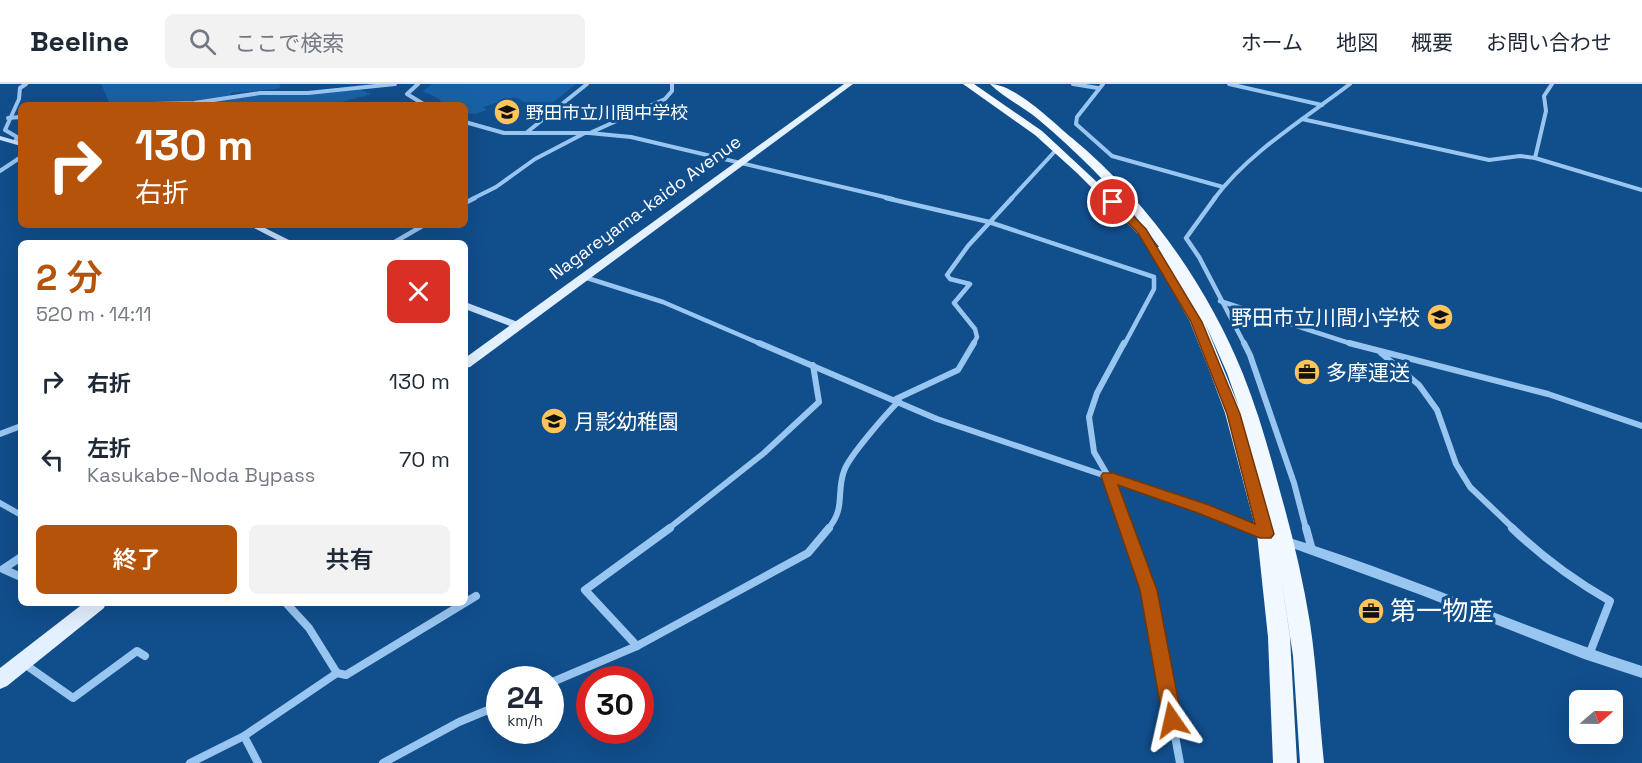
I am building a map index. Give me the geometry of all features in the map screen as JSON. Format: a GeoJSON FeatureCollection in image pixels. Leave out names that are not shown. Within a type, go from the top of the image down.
{"type":"FeatureCollection","features":[{"type":"Feature","properties":{"kind":"highway"},"geometry":{"type":"LineString","coordinates":[[968,84],[1028,123],[1142,231]]}},
{"type":"Feature","properties":{"kind":"highway"},"geometry":{"type":"LineString","coordinates":[[984,84],[1026,113],[1070,150],[1105,186],[1142,231],[1182,296],[1216,367],[1275,538],[1285,763]]}},
{"type":"Feature","properties":{"kind":"highway"},"geometry":{"type":"LineString","coordinates":[[995,84],[1046,120],[1081,149],[1141,213],[1196,295],[1232,366],[1253,423],[1275,538],[1302,641],[1312,763]]}},
{"type":"Feature","properties":{"kind":"highway"},"geometry":{"type":"LineString","coordinates":[[1012,84],[1044,108],[1090,149],[1110,171],[1118,187]]}},
{"type":"Feature","properties":{"kind":"main road","name":"Nagareyama-kaido Avenue"},"geometry":{"type":"LineString","coordinates":[[468,362],[849,84]]}},
{"type":"Feature","properties":{"kind":"main road"},"geometry":{"type":"LineString","coordinates":[[0,138],[18,143]]}},
{"type":"Feature","properties":{"kind":"main road"},"geometry":{"type":"LineString","coordinates":[[258,228],[284,240]]}},
{"type":"Feature","properties":{"kind":"main road"},"geometry":{"type":"LineString","coordinates":[[468,306],[519,326]]}},
{"type":"Feature","properties":{"kind":"main road"},"geometry":{"type":"LineString","coordinates":[[7,671],[91,606]]}},
{"type":"Feature","properties":{"kind":"street"},"geometry":{"type":"LineString","coordinates":[[18,102],[21,98],[20,88],[27,84]]}},
{"type":"Feature","properties":{"kind":"street"},"geometry":{"type":"LineString","coordinates":[[194,102],[260,93],[308,93],[395,84]]}},
{"type":"Feature","properties":{"kind":"street"},"geometry":{"type":"LineString","coordinates":[[418,84],[408,94],[420,102]]}},
{"type":"Feature","properties":{"kind":"street"},"geometry":{"type":"LineString","coordinates":[[526,134],[587,84]]}},
{"type":"Feature","properties":{"kind":"street"},"geometry":{"type":"LineString","coordinates":[[468,201],[496,187],[535,159],[665,99],[672,91],[672,84]]}},
{"type":"Feature","properties":{"kind":"street"},"geometry":{"type":"LineString","coordinates":[[1073,84],[1098,88]]}},
{"type":"Feature","properties":{"kind":"street"},"geometry":{"type":"LineString","coordinates":[[1103,84],[1077,117],[1076,124],[1112,156],[1222,187]]}},
{"type":"Feature","properties":{"kind":"street"},"geometry":{"type":"LineString","coordinates":[[1229,84],[1322,105]]}},
{"type":"Feature","properties":{"kind":"street"},"geometry":{"type":"LineString","coordinates":[[1312,551],[1294,483],[1250,355],[1199,257],[1186,238],[1222,187],[1261,151],[1350,84]]}},
{"type":"Feature","properties":{"kind":"street"},"geometry":{"type":"LineString","coordinates":[[1535,158],[1546,111],[1544,96],[1552,84]]}},
{"type":"Feature","properties":{"kind":"street"},"geometry":{"type":"LineString","coordinates":[[18,103],[8,118],[5,130],[17,137],[18,143]]}},
{"type":"Feature","properties":{"kind":"street"},"geometry":{"type":"LineString","coordinates":[[8,118],[18,117]]}},
{"type":"Feature","properties":{"kind":"street"},"geometry":{"type":"LineString","coordinates":[[1302,119],[1489,160],[1520,156],[1535,158],[1642,190]]}},
{"type":"Feature","properties":{"kind":"street"},"geometry":{"type":"LineString","coordinates":[[468,123],[494,132],[588,133],[631,137],[989,222],[1154,277],[1154,289],[1097,393],[1089,417],[1094,452],[1108,476],[1148,590],[1180,763]]}},
{"type":"Feature","properties":{"kind":"street"},"geometry":{"type":"LineString","coordinates":[[564,678],[637,646],[808,553],[835,521],[841,505],[844,471],[883,417],[897,400],[958,370],[975,342],[975,329],[954,303],[970,284],[950,279],[947,275],[968,246],[1057,149]]}},
{"type":"Feature","properties":{"kind":"street"},"geometry":{"type":"LineString","coordinates":[[0,171],[18,159]]}},
{"type":"Feature","properties":{"kind":"street"},"geometry":{"type":"LineString","coordinates":[[398,240],[419,228]]}},
{"type":"Feature","properties":{"kind":"street"},"geometry":{"type":"LineString","coordinates":[[584,277],[654,298],[938,419],[1204,509],[1275,538],[1426,591],[1589,655],[1642,672]]}},
{"type":"Feature","properties":{"kind":"street"},"geometry":{"type":"LineString","coordinates":[[1220,301],[1337,340],[1548,394],[1642,426]]}},
{"type":"Feature","properties":{"kind":"street"},"geometry":{"type":"LineString","coordinates":[[1378,351],[1419,385],[1437,410],[1456,464],[1470,487],[1530,545],[1589,589],[1610,601],[1589,655]]}},
{"type":"Feature","properties":{"kind":"street"},"geometry":{"type":"LineString","coordinates":[[637,646],[585,590],[661,535],[780,441],[819,402],[813,365]]}},
{"type":"Feature","properties":{"kind":"street"},"geometry":{"type":"LineString","coordinates":[[0,434],[18,427]]}},
{"type":"Feature","properties":{"kind":"street"},"geometry":{"type":"LineString","coordinates":[[0,503],[18,512]]}},
{"type":"Feature","properties":{"kind":"street"},"geometry":{"type":"LineString","coordinates":[[18,559],[3,569],[18,576]]}},
{"type":"Feature","properties":{"kind":"street"},"geometry":{"type":"LineString","coordinates":[[468,601],[476,596]]}},
{"type":"Feature","properties":{"kind":"street"},"geometry":{"type":"LineString","coordinates":[[289,606],[309,628],[337,673],[346,675],[460,606]]}},
{"type":"Feature","properties":{"kind":"street"},"geometry":{"type":"LineString","coordinates":[[7,671],[73,698],[137,651],[145,656]]}},
{"type":"Feature","properties":{"kind":"street"},"geometry":{"type":"LineString","coordinates":[[190,763],[244,736],[337,673]]}},
{"type":"Feature","properties":{"kind":"street"},"geometry":{"type":"LineString","coordinates":[[383,763],[459,722],[486,711]]}},
{"type":"Feature","properties":{"kind":"street"},"geometry":{"type":"LineString","coordinates":[[244,736],[258,763]]}},
{"type":"Feature","properties":{"kind":"shaded area"},"geometry":{"type":"Polygon","coordinates":[[[101,84],[279,84],[281,87],[231,93],[231,96],[200,101],[109,102],[101,84]]]}},
{"type":"Feature","properties":{"kind":"shaded area"},"geometry":{"type":"Polygon","coordinates":[[[432,84],[576,84],[542,111],[514,97],[483,107],[487,110],[475,114],[468,113],[468,102],[441,102],[423,91],[432,84]]]}},
{"type":"Feature","properties":{"kind":"shaded area"},"geometry":{"type":"Polygon","coordinates":[[[360,90],[372,94],[341,102],[217,102],[263,94],[300,95],[360,90]]]}},
{"type":"Feature","properties":{"kind":"place","name":"野田市立川間中学校"},"geometry":{"type":"Point","coordinates":[507,112]}},
{"type":"Feature","properties":{"kind":"place","name":"野田市立川間小学校"},"geometry":{"type":"Point","coordinates":[1440,317]}},
{"type":"Feature","properties":{"kind":"place","name":"多摩運送"},"geometry":{"type":"Point","coordinates":[1307,372]}},
{"type":"Feature","properties":{"kind":"place","name":"月影幼稚園"},"geometry":{"type":"Point","coordinates":[554,421]}},
{"type":"Feature","properties":{"kind":"place","name":"第一物産"},"geometry":{"type":"Point","coordinates":[1371,611]}},
{"type":"Feature","properties":{"kind":"route"},"geometry":{"type":"LineString","coordinates":[[1113,202],[1142,231],[1197,322],[1233,414],[1266,534],[1204,509],[1108,476],[1148,590],[1172,720]]}}]}
